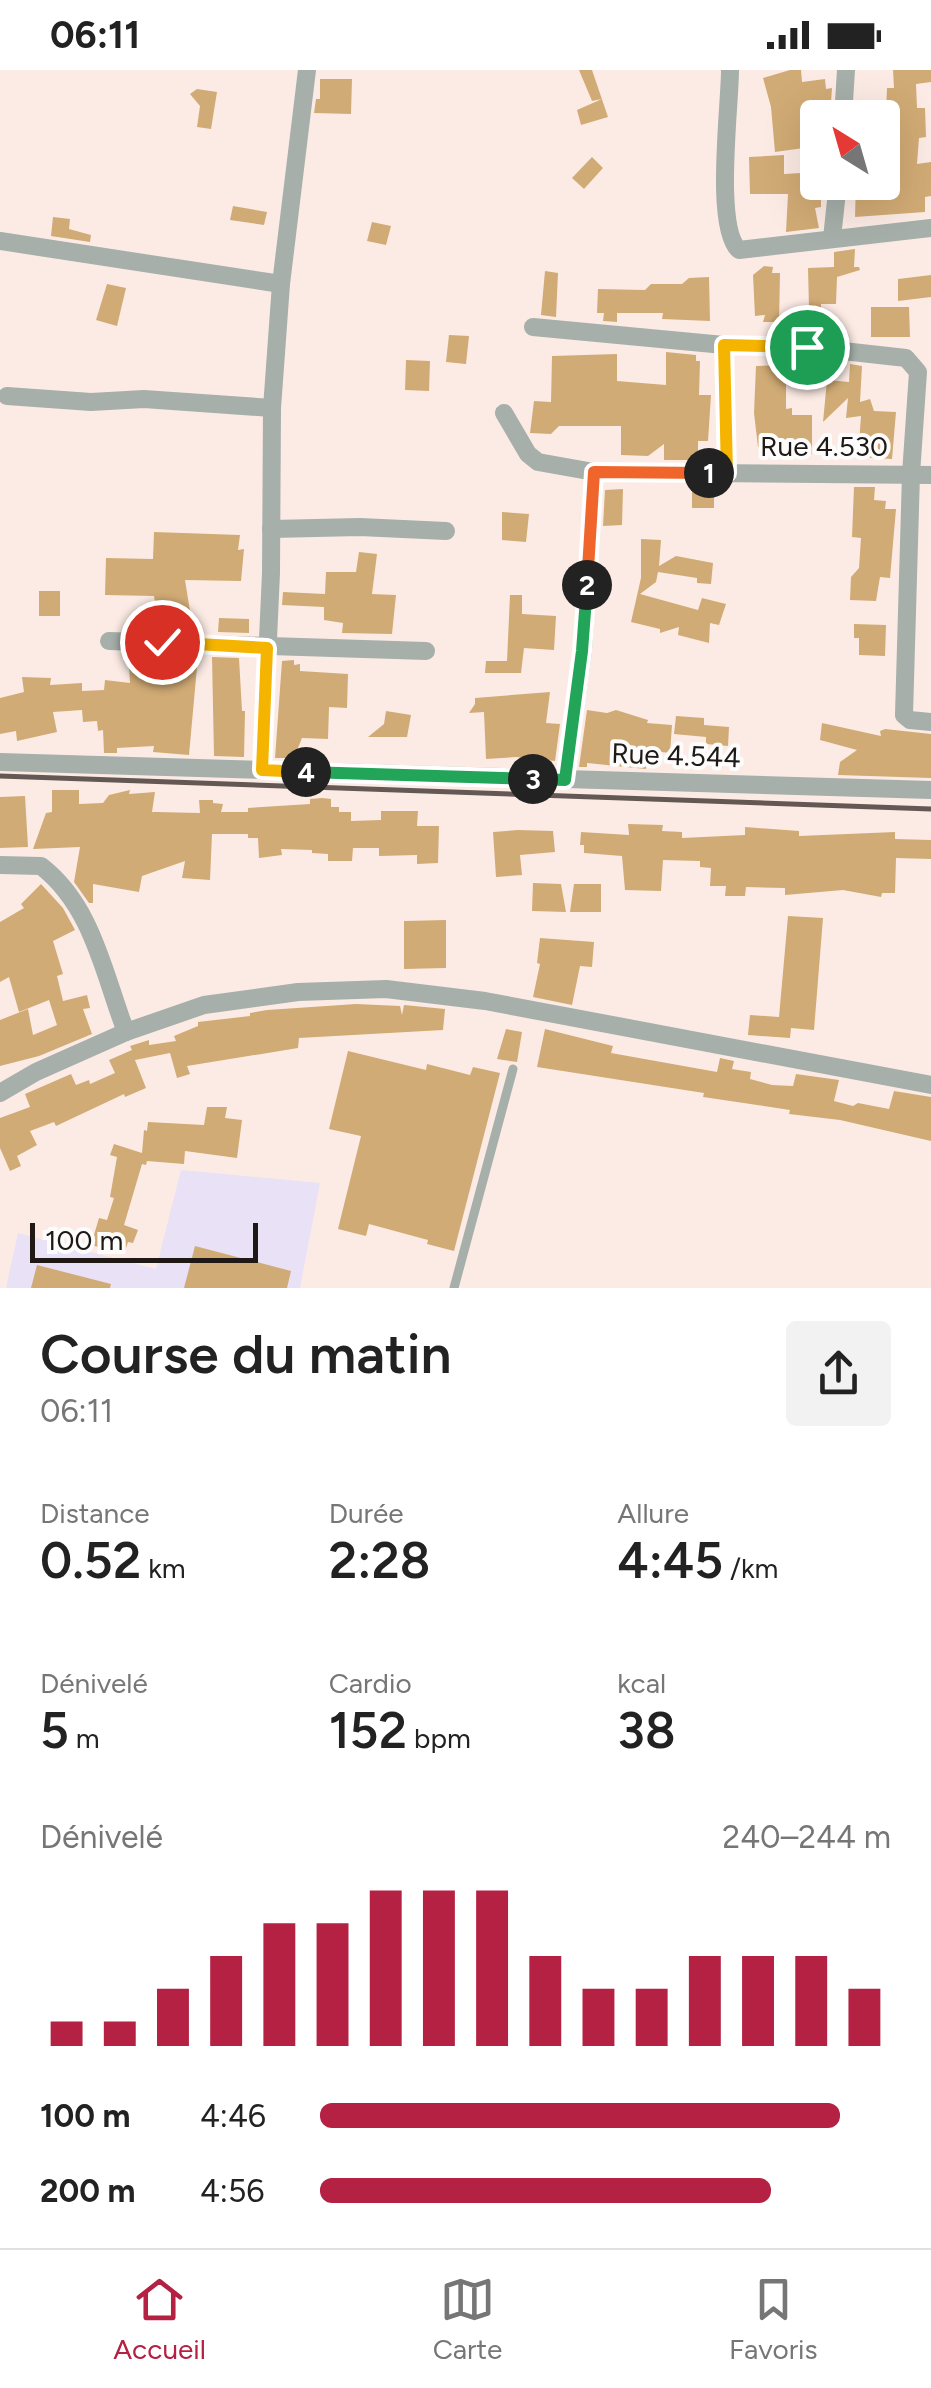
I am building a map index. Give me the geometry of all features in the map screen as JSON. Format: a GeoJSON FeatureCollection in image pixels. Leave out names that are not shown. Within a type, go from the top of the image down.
{"type":"FeatureCollection","features":[{"type":"Feature","properties":{"kind":"street"},"geometry":{"type":"LineString","coordinates":[[262,770],[272,408],[280,284],[307,70]]}},
{"type":"Feature","properties":{"kind":"street"},"geometry":{"type":"LineString","coordinates":[[730,70],[724,189],[730,240],[739,250],[931,228]]}},
{"type":"Feature","properties":{"kind":"street"},"geometry":{"type":"LineString","coordinates":[[845,100],[846,70]]}},
{"type":"Feature","properties":{"kind":"street"},"geometry":{"type":"LineString","coordinates":[[832,238],[836,200]]}},
{"type":"Feature","properties":{"kind":"street"},"geometry":{"type":"LineString","coordinates":[[0,241],[280,284]]}},
{"type":"Feature","properties":{"kind":"street"},"geometry":{"type":"LineString","coordinates":[[533,327],[906,358],[918,372],[904,715],[910,720],[931,722]]}},
{"type":"Feature","properties":{"kind":"street"},"geometry":{"type":"LineString","coordinates":[[724,345],[727,473]]}},
{"type":"Feature","properties":{"kind":"street"},"geometry":{"type":"LineString","coordinates":[[6,396],[91,402],[144,398],[272,408]]}},
{"type":"Feature","properties":{"kind":"street","name":"Rue 4.530"},"geometry":{"type":"LineString","coordinates":[[504,413],[528,454],[538,462],[594,472],[931,475]]}},
{"type":"Feature","properties":{"kind":"street"},"geometry":{"type":"LineString","coordinates":[[565,780],[582,651],[594,472]]}},
{"type":"Feature","properties":{"kind":"street"},"geometry":{"type":"LineString","coordinates":[[271,529],[360,527],[446,531]]}},
{"type":"Feature","properties":{"kind":"street"},"geometry":{"type":"LineString","coordinates":[[109,641],[426,651]]}},
{"type":"Feature","properties":{"kind":"street","name":"Rue 4.544"},"geometry":{"type":"LineString","coordinates":[[0,762],[931,790]]}},
{"type":"Feature","properties":{"kind":"street"},"geometry":{"type":"LineString","coordinates":[[0,865],[42,866],[80,910],[91,930],[126,1032]]}},
{"type":"Feature","properties":{"kind":"street"},"geometry":{"type":"LineString","coordinates":[[0,1092],[126,1032],[204,1005],[298,992],[386,989],[485,1001],[931,1084]]}},
{"type":"Feature","properties":{"kind":"lane"},"geometry":{"type":"LineString","coordinates":[[454,1288],[514,1069]]}},
{"type":"Feature","properties":{"kind":"shaded area"},"geometry":{"type":"Polygon","coordinates":[[[181,1170],[320,1183],[300,1288],[6,1288],[18,1233],[156,1269],[181,1170]]]}},
{"type":"Feature","properties":{"kind":"building"},"geometry":{"type":"Polygon","coordinates":[[[579,70],[592,70],[602,99],[592,101],[579,70]]]}},
{"type":"Feature","properties":{"kind":"building"},"geometry":{"type":"Polygon","coordinates":[[[801,70],[802,82],[825,79],[826,89],[832,88],[831,100],[800,100],[800,149],[775,152],[771,107],[763,78],[801,70]]]}},
{"type":"Feature","properties":{"kind":"building"},"geometry":{"type":"Polygon","coordinates":[[[893,70],[931,70],[931,82],[916,84],[917,108],[925,108],[926,137],[919,138],[917,164],[931,162],[931,196],[925,197],[925,212],[855,217],[855,200],[900,200],[900,100],[886,100],[887,88],[894,88],[893,70]]]}},
{"type":"Feature","properties":{"kind":"building"},"geometry":{"type":"Polygon","coordinates":[[[320,79],[352,79],[351,114],[314,113],[316,99],[320,99],[320,79]]]}},
{"type":"Feature","properties":{"kind":"building"},"geometry":{"type":"Polygon","coordinates":[[[197,89],[217,92],[211,129],[197,127],[200,106],[190,94],[197,89]]]}},
{"type":"Feature","properties":{"kind":"building"},"geometry":{"type":"Polygon","coordinates":[[[602,99],[608,117],[581,125],[577,110],[602,99]]]}},
{"type":"Feature","properties":{"kind":"building"},"geometry":{"type":"Polygon","coordinates":[[[784,155],[784,174],[800,173],[800,200],[821,200],[821,207],[815,208],[819,228],[786,232],[788,194],[750,194],[749,157],[784,155]]]}},
{"type":"Feature","properties":{"kind":"building"},"geometry":{"type":"Polygon","coordinates":[[[592,157],[603,168],[584,189],[572,178],[592,157]]]}},
{"type":"Feature","properties":{"kind":"building"},"geometry":{"type":"Polygon","coordinates":[[[233,206],[267,212],[264,225],[230,220],[233,206]]]}},
{"type":"Feature","properties":{"kind":"building"},"geometry":{"type":"Polygon","coordinates":[[[53,217],[70,219],[69,229],[91,235],[90,242],[51,236],[53,217]]]}},
{"type":"Feature","properties":{"kind":"building"},"geometry":{"type":"Polygon","coordinates":[[[372,222],[391,226],[386,245],[367,241],[372,222]]]}},
{"type":"Feature","properties":{"kind":"building"},"geometry":{"type":"Polygon","coordinates":[[[855,249],[854,267],[860,270],[837,277],[836,304],[809,309],[808,268],[834,267],[834,252],[855,249]]]}},
{"type":"Feature","properties":{"kind":"building"},"geometry":{"type":"Polygon","coordinates":[[[764,266],[773,267],[772,273],[780,273],[779,322],[763,322],[765,315],[755,316],[753,275],[764,266]]]}},
{"type":"Feature","properties":{"kind":"building"},"geometry":{"type":"Polygon","coordinates":[[[545,271],[558,273],[556,317],[541,315],[545,271]]]}},
{"type":"Feature","properties":{"kind":"building"},"geometry":{"type":"Polygon","coordinates":[[[931,275],[931,297],[898,301],[898,279],[931,275]]]}},
{"type":"Feature","properties":{"kind":"building"},"geometry":{"type":"Polygon","coordinates":[[[709,277],[710,321],[662,319],[663,313],[617,313],[617,322],[603,321],[604,313],[597,313],[598,289],[645,290],[651,284],[682,284],[689,278],[709,277]]]}},
{"type":"Feature","properties":{"kind":"building"},"geometry":{"type":"Polygon","coordinates":[[[107,284],[126,288],[117,326],[96,320],[107,284]]]}},
{"type":"Feature","properties":{"kind":"building"},"geometry":{"type":"Polygon","coordinates":[[[871,307],[909,307],[910,337],[871,337],[871,307]]]}},
{"type":"Feature","properties":{"kind":"building"},"geometry":{"type":"Polygon","coordinates":[[[449,335],[469,336],[466,364],[446,362],[449,335]]]}},
{"type":"Feature","properties":{"kind":"building"},"geometry":{"type":"Polygon","coordinates":[[[666,352],[696,355],[696,361],[700,361],[699,395],[711,395],[708,441],[698,441],[698,460],[664,460],[664,444],[648,456],[621,455],[621,426],[559,426],[551,434],[530,433],[534,401],[551,402],[552,356],[617,354],[617,381],[666,385],[666,352]]]}},
{"type":"Feature","properties":{"kind":"building"},"geometry":{"type":"Polygon","coordinates":[[[406,360],[430,361],[429,391],[405,390],[406,360]]]}},
{"type":"Feature","properties":{"kind":"building"},"geometry":{"type":"Polygon","coordinates":[[[850,364],[862,366],[860,402],[870,399],[874,411],[896,412],[892,459],[858,457],[861,416],[846,418],[848,398],[823,422],[827,380],[849,382],[850,364]]]}},
{"type":"Feature","properties":{"kind":"building"},"geometry":{"type":"Polygon","coordinates":[[[786,365],[786,409],[792,408],[792,415],[812,415],[812,454],[796,455],[796,442],[758,447],[754,413],[756,366],[786,365]]]}},
{"type":"Feature","properties":{"kind":"building"},"geometry":{"type":"Polygon","coordinates":[[[692,486],[714,487],[714,508],[692,508],[692,486]]]}},
{"type":"Feature","properties":{"kind":"building"},"geometry":{"type":"Polygon","coordinates":[[[854,487],[875,487],[874,500],[886,501],[885,509],[896,509],[890,578],[880,577],[876,601],[850,600],[851,577],[859,568],[861,538],[852,537],[854,487]]]}},
{"type":"Feature","properties":{"kind":"building"},"geometry":{"type":"Polygon","coordinates":[[[623,489],[622,525],[603,526],[605,490],[623,489]]]}},
{"type":"Feature","properties":{"kind":"building"},"geometry":{"type":"Polygon","coordinates":[[[502,512],[529,514],[526,542],[502,540],[502,512]]]}},
{"type":"Feature","properties":{"kind":"building"},"geometry":{"type":"Polygon","coordinates":[[[154,532],[240,535],[238,550],[244,549],[241,581],[185,580],[190,611],[157,616],[154,596],[105,595],[106,558],[153,559],[154,532]]]}},
{"type":"Feature","properties":{"kind":"building"},"geometry":{"type":"Polygon","coordinates":[[[641,539],[661,540],[659,566],[676,556],[713,563],[711,584],[658,572],[656,582],[640,594],[698,610],[702,598],[726,604],[719,625],[710,623],[709,643],[678,635],[679,627],[660,633],[660,629],[631,622],[641,578],[641,539]]]}},
{"type":"Feature","properties":{"kind":"building"},"geometry":{"type":"Polygon","coordinates":[[[359,552],[377,554],[372,594],[396,595],[392,634],[342,633],[343,623],[324,620],[324,607],[282,605],[283,592],[325,594],[326,572],[356,572],[359,552]]]}},
{"type":"Feature","properties":{"kind":"building"},"geometry":{"type":"Polygon","coordinates":[[[39,591],[60,591],[60,616],[39,616],[39,591]]]}},
{"type":"Feature","properties":{"kind":"building"},"geometry":{"type":"Polygon","coordinates":[[[510,595],[522,595],[522,614],[556,616],[554,650],[524,648],[521,673],[485,673],[486,661],[507,661],[510,595]]]}},
{"type":"Feature","properties":{"kind":"building"},"geometry":{"type":"Polygon","coordinates":[[[219,618],[249,619],[249,633],[218,632],[219,618]]]}},
{"type":"Feature","properties":{"kind":"building"},"geometry":{"type":"Polygon","coordinates":[[[854,624],[886,625],[885,656],[859,655],[854,624]]]}},
{"type":"Feature","properties":{"kind":"building"},"geometry":{"type":"Polygon","coordinates":[[[198,656],[189,755],[153,752],[154,746],[117,748],[117,753],[104,753],[103,730],[98,731],[97,721],[83,722],[82,710],[53,712],[57,732],[17,741],[16,731],[0,734],[0,698],[24,692],[22,677],[51,678],[50,685],[82,683],[82,691],[104,690],[105,680],[130,683],[129,665],[167,664],[166,659],[198,656]]]}},
{"type":"Feature","properties":{"kind":"building"},"geometry":{"type":"Polygon","coordinates":[[[212,657],[239,658],[245,711],[244,757],[214,756],[212,657]]]}},
{"type":"Feature","properties":{"kind":"building"},"geometry":{"type":"Polygon","coordinates":[[[294,660],[294,665],[300,664],[300,671],[348,674],[347,708],[329,707],[328,739],[302,738],[294,758],[275,758],[282,661],[294,660]]]}},
{"type":"Feature","properties":{"kind":"building"},"geometry":{"type":"Polygon","coordinates":[[[550,692],[546,723],[560,724],[555,761],[486,759],[484,712],[469,713],[475,698],[550,692]]]}},
{"type":"Feature","properties":{"kind":"building"},"geometry":{"type":"Polygon","coordinates":[[[587,710],[616,710],[648,720],[647,723],[672,725],[670,753],[646,750],[646,769],[587,763],[587,767],[579,767],[587,710]]]}},
{"type":"Feature","properties":{"kind":"building"},"geometry":{"type":"Polygon","coordinates":[[[386,711],[411,715],[407,737],[368,737],[384,724],[386,711]]]}},
{"type":"Feature","properties":{"kind":"building"},"geometry":{"type":"Polygon","coordinates":[[[676,716],[704,718],[704,725],[729,727],[728,746],[706,744],[706,737],[674,734],[676,716]]]}},
{"type":"Feature","properties":{"kind":"building"},"geometry":{"type":"Polygon","coordinates":[[[822,723],[881,736],[880,731],[885,729],[931,734],[931,778],[838,775],[840,762],[857,750],[820,740],[822,723]]]}},
{"type":"Feature","properties":{"kind":"building"},"geometry":{"type":"Polygon","coordinates":[[[52,790],[79,790],[79,804],[103,803],[109,795],[130,790],[129,794],[155,792],[152,812],[200,813],[199,800],[223,804],[221,812],[248,812],[248,808],[310,804],[310,799],[322,798],[331,799],[331,807],[339,807],[339,812],[351,812],[351,821],[381,820],[381,811],[418,811],[417,826],[439,826],[438,863],[417,864],[417,855],[379,856],[379,848],[353,848],[352,861],[328,861],[328,854],[312,850],[281,849],[282,855],[259,858],[258,838],[248,838],[248,834],[212,834],[210,880],[182,878],[185,861],[142,876],[139,892],[93,884],[93,903],[89,903],[74,882],[80,847],[33,849],[46,813],[52,812],[52,790]]]}},
{"type":"Feature","properties":{"kind":"building"},"geometry":{"type":"Polygon","coordinates":[[[25,796],[28,847],[0,848],[0,797],[25,796]]]}},
{"type":"Feature","properties":{"kind":"building"},"geometry":{"type":"Polygon","coordinates":[[[628,824],[663,825],[662,831],[682,832],[682,838],[745,835],[745,827],[799,831],[799,836],[895,832],[895,839],[931,840],[931,859],[896,858],[895,893],[882,893],[881,897],[843,890],[785,895],[785,888],[746,887],[745,896],[725,896],[726,886],[710,886],[711,868],[700,867],[700,861],[663,860],[661,891],[625,890],[622,856],[584,853],[584,845],[580,845],[581,832],[629,835],[628,824]]]}},
{"type":"Feature","properties":{"kind":"building"},"geometry":{"type":"Polygon","coordinates":[[[553,831],[555,852],[520,855],[522,875],[496,877],[493,832],[553,831]]]}},
{"type":"Feature","properties":{"kind":"building"},"geometry":{"type":"Polygon","coordinates":[[[533,883],[561,884],[566,912],[532,911],[533,883]]]}},
{"type":"Feature","properties":{"kind":"building"},"geometry":{"type":"Polygon","coordinates":[[[41,884],[63,908],[75,930],[53,941],[63,974],[57,976],[63,1001],[87,995],[90,1008],[83,1009],[92,1034],[39,1056],[0,1066],[0,1020],[28,1009],[33,1035],[57,1025],[49,1000],[19,1012],[9,977],[0,982],[0,922],[24,908],[21,904],[41,884]]]}},
{"type":"Feature","properties":{"kind":"building"},"geometry":{"type":"Polygon","coordinates":[[[574,884],[601,884],[601,912],[570,912],[574,884]]]}},
{"type":"Feature","properties":{"kind":"building"},"geometry":{"type":"Polygon","coordinates":[[[788,916],[823,918],[814,1030],[791,1028],[790,1038],[748,1035],[750,1015],[779,1017],[788,916]]]}},
{"type":"Feature","properties":{"kind":"building"},"geometry":{"type":"Polygon","coordinates":[[[446,920],[446,968],[404,969],[404,921],[446,920]]]}},
{"type":"Feature","properties":{"kind":"building"},"geometry":{"type":"Polygon","coordinates":[[[540,938],[594,942],[592,967],[580,966],[572,1005],[533,997],[540,964],[540,938]]]}},
{"type":"Feature","properties":{"kind":"building"},"geometry":{"type":"Polygon","coordinates":[[[356,1004],[400,1006],[402,1015],[404,1005],[445,1009],[443,1030],[299,1038],[298,1048],[187,1066],[190,1074],[177,1078],[170,1053],[135,1060],[146,1088],[125,1097],[124,1094],[56,1126],[54,1122],[30,1131],[37,1145],[17,1156],[21,1166],[10,1171],[0,1148],[0,1118],[30,1107],[25,1094],[71,1074],[76,1085],[89,1080],[90,1084],[115,1073],[109,1060],[132,1050],[130,1046],[149,1040],[149,1045],[176,1041],[174,1036],[198,1026],[198,1022],[267,1010],[356,1004]]]}},
{"type":"Feature","properties":{"kind":"building"},"geometry":{"type":"Polygon","coordinates":[[[506,1029],[522,1032],[517,1062],[497,1059],[506,1029]]]}},
{"type":"Feature","properties":{"kind":"building"},"geometry":{"type":"Polygon","coordinates":[[[545,1029],[613,1046],[611,1053],[717,1072],[720,1058],[734,1061],[732,1069],[751,1072],[750,1079],[772,1085],[793,1086],[796,1074],[839,1080],[834,1101],[853,1106],[858,1103],[889,1109],[894,1091],[931,1097],[931,1141],[840,1120],[789,1114],[790,1110],[703,1097],[704,1093],[537,1067],[545,1029]]]}},
{"type":"Feature","properties":{"kind":"building"},"geometry":{"type":"Polygon","coordinates":[[[348,1051],[426,1070],[427,1064],[470,1075],[473,1067],[500,1073],[454,1251],[369,1224],[366,1236],[338,1229],[361,1136],[329,1129],[348,1051]]]}},
{"type":"Feature","properties":{"kind":"building"},"geometry":{"type":"Polygon","coordinates":[[[207,1107],[227,1107],[225,1118],[242,1120],[237,1158],[185,1151],[184,1164],[147,1161],[142,1164],[124,1225],[138,1230],[133,1243],[128,1242],[124,1254],[91,1245],[99,1218],[107,1220],[114,1198],[110,1197],[117,1157],[110,1155],[114,1144],[142,1153],[148,1122],[204,1125],[207,1107]]]}},
{"type":"Feature","properties":{"kind":"building"},"geometry":{"type":"Polygon","coordinates":[[[195,1246],[291,1271],[287,1288],[184,1288],[195,1246]]]}},
{"type":"Feature","properties":{"kind":"building"},"geometry":{"type":"Polygon","coordinates":[[[37,1265],[111,1284],[110,1288],[31,1288],[37,1265]]]}},
{"type":"Feature","properties":{"kind":"railway"},"geometry":{"type":"LineString","coordinates":[[0,776],[931,809]]}},
{"type":"Feature","properties":{"kind":"route"},"geometry":{"type":"LineString","coordinates":[[162,642],[267,648],[262,770],[565,780],[582,651],[594,472],[727,473],[724,345],[807,347]]}}]}
